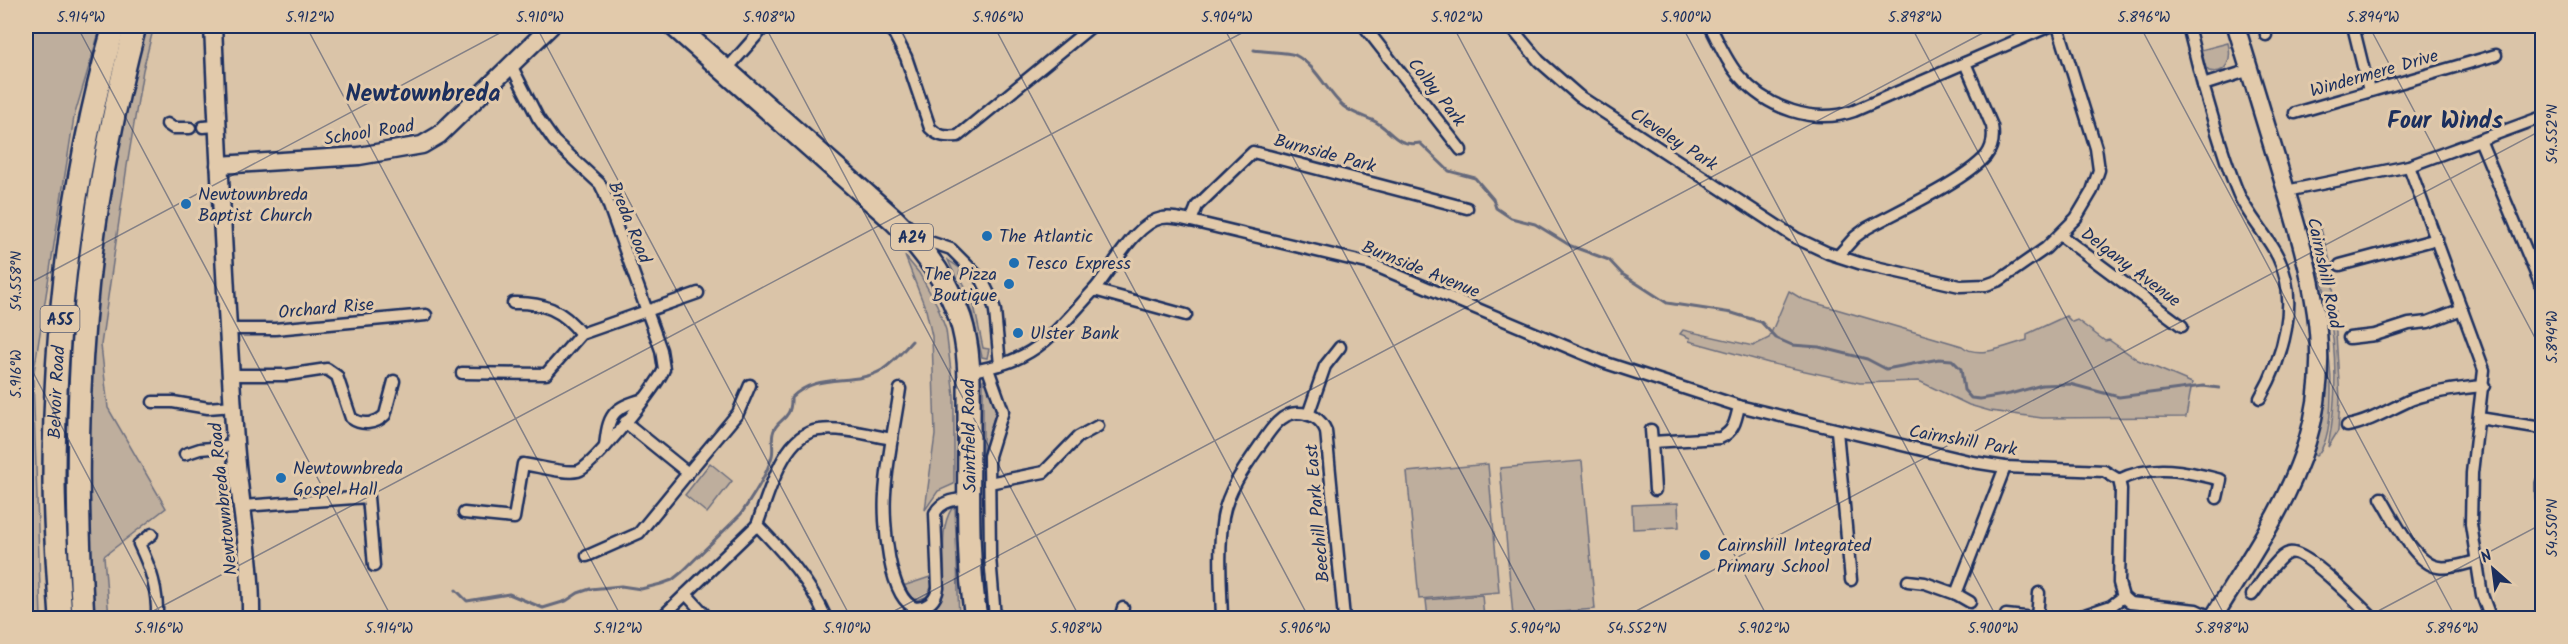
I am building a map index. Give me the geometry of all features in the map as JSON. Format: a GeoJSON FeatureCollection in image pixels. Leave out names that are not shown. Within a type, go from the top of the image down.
{"type":"FeatureCollection","features":[{"type":"Feature","properties":{"kind":"highway","name":"Belvoir Road"},"geometry":{"type":"LineString","coordinates":[[61,618],[54,480],[57,357],[68,245],[88,125],[114,26]]}},
{"type":"Feature","properties":{"kind":"highway","name":"Belvoir Road"},"geometry":{"type":"LineString","coordinates":[[83,618],[77,480],[78,391],[87,273],[110,128],[135,26]]}},
{"type":"Feature","properties":{"kind":"highway","name":"Saintfield Road"},"geometry":{"type":"LineString","coordinates":[[675,26],[910,235],[932,261],[945,283],[978,370],[970,499],[972,576],[976,618]]}},
{"type":"Feature","properties":{"kind":"street","name":"Newtownbreda Road"},"geometry":{"type":"LineString","coordinates":[[213,26],[210,127],[219,165],[233,406],[251,584],[251,618]]}},
{"type":"Feature","properties":{"kind":"street","name":"School Road"},"geometry":{"type":"LineString","coordinates":[[219,165],[359,156],[423,145],[439,135],[551,26]]}},
{"type":"Feature","properties":{"kind":"street"},"geometry":{"type":"LineString","coordinates":[[726,70],[765,26]]}},
{"type":"Feature","properties":{"kind":"street"},"geometry":{"type":"LineString","coordinates":[[890,26],[906,57],[930,128],[936,134],[946,137],[958,136],[1092,26]]}},
{"type":"Feature","properties":{"kind":"street","name":"Colby Park"},"geometry":{"type":"LineString","coordinates":[[1364,26],[1461,150]]}},
{"type":"Feature","properties":{"kind":"street","name":"Cleveley Park"},"geometry":{"type":"LineString","coordinates":[[1510,26],[1539,61],[1579,96],[1796,238],[1838,256],[1946,284],[1973,286],[2000,280],[2015,271],[2060,235],[2085,204],[2099,170],[2096,148],[2058,26]]}},
{"type":"Feature","properties":{"kind":"street"},"geometry":{"type":"LineString","coordinates":[[1710,26],[1731,65],[1749,86],[1774,103],[1810,115],[1844,114],[2050,26]]}},
{"type":"Feature","properties":{"kind":"street"},"geometry":{"type":"LineString","coordinates":[[2188,26],[2203,86],[2240,196],[2279,258],[2285,276],[2288,297],[2282,347],[2274,373],[2260,398]]}},
{"type":"Feature","properties":{"kind":"street","name":"Cairnshill Road"},"geometry":{"type":"LineString","coordinates":[[2213,618],[2285,496],[2304,450],[2316,405],[2321,354],[2318,319],[2309,271],[2236,26]]}},
{"type":"Feature","properties":{"kind":"street"},"geometry":{"type":"LineString","coordinates":[[2353,26],[2369,91]]}},
{"type":"Feature","properties":{"kind":"street","name":"Windermere Drive"},"geometry":{"type":"LineString","coordinates":[[2295,113],[2496,55]]}},
{"type":"Feature","properties":{"kind":"street"},"geometry":{"type":"LineString","coordinates":[[1838,256],[1855,237],[1867,228],[1951,182],[1987,155],[1994,135],[1992,126],[1965,63]]}},
{"type":"Feature","properties":{"kind":"street","name":"Breda Road"},"geometry":{"type":"LineString","coordinates":[[464,513],[514,518],[523,464],[577,471],[591,463],[644,399],[664,369],[664,359],[600,184],[554,141],[538,118],[511,65]]}},
{"type":"Feature","properties":{"kind":"street"},"geometry":{"type":"LineString","coordinates":[[2203,86],[2250,70]]}},
{"type":"Feature","properties":{"kind":"street"},"geometry":{"type":"LineString","coordinates":[[2286,191],[2409,166],[2480,140],[2541,122]]}},
{"type":"Feature","properties":{"kind":"street"},"geometry":{"type":"LineString","coordinates":[[167,124],[173,128],[190,128]]}},
{"type":"Feature","properties":{"kind":"street"},"geometry":{"type":"LineString","coordinates":[[2480,140],[2542,288]]}},
{"type":"Feature","properties":{"kind":"street","name":"Burnside Park"},"geometry":{"type":"LineString","coordinates":[[1191,221],[1197,206],[1252,152],[1467,208]]}},
{"type":"Feature","properties":{"kind":"street"},"geometry":{"type":"LineString","coordinates":[[2409,166],[2484,370],[2484,386],[2472,473],[2471,524],[2482,595],[2489,614]]}},
{"type":"Feature","properties":{"kind":"street"},"geometry":{"type":"LineString","coordinates":[[978,370],[1024,356],[1039,345],[1094,290],[1117,262],[1131,238],[1141,228],[1162,218],[1191,221]]}},
{"type":"Feature","properties":{"kind":"street","name":"Burnside Avenue"},"geometry":{"type":"LineString","coordinates":[[1191,221],[1371,264],[1597,360]]}},
{"type":"Feature","properties":{"kind":"street","name":"Saintfield Road"},"geometry":{"type":"LineString","coordinates":[[910,235],[929,243],[946,246],[954,251],[982,280],[992,300],[1000,365]]}},
{"type":"Feature","properties":{"kind":"street","name":"Delgany Avenue"},"geometry":{"type":"LineString","coordinates":[[2060,235],[2182,326]]}},
{"type":"Feature","properties":{"kind":"street"},"geometry":{"type":"LineString","coordinates":[[2340,265],[2437,239]]}},
{"type":"Feature","properties":{"kind":"street"},"geometry":{"type":"LineString","coordinates":[[932,261],[954,251]]}},
{"type":"Feature","properties":{"kind":"street"},"geometry":{"type":"LineString","coordinates":[[1094,290],[1186,315]]}},
{"type":"Feature","properties":{"kind":"street"},"geometry":{"type":"LineString","coordinates":[[462,373],[542,376],[551,371],[581,334],[698,293]]}},
{"type":"Feature","properties":{"kind":"street"},"geometry":{"type":"LineString","coordinates":[[513,303],[529,302],[552,308],[567,317],[581,334]]}},
{"type":"Feature","properties":{"kind":"street"},"geometry":{"type":"LineString","coordinates":[[2349,338],[2375,335],[2409,324],[2428,322],[2462,309]]}},
{"type":"Feature","properties":{"kind":"street","name":"Orchard Rise"},"geometry":{"type":"LineString","coordinates":[[228,329],[275,329],[426,315]]}},
{"type":"Feature","properties":{"kind":"street"},"geometry":{"type":"LineString","coordinates":[[1222,618],[1222,525],[1232,490],[1271,429],[1284,417],[1296,413],[1308,415],[1325,366],[1340,348]]}},
{"type":"Feature","properties":{"kind":"street","name":"Cairnshill Park"},"geometry":{"type":"LineString","coordinates":[[1597,360],[1739,406],[1837,430],[2005,467],[2104,471],[2119,480]]}},
{"type":"Feature","properties":{"kind":"street"},"geometry":{"type":"LineString","coordinates":[[231,375],[286,375],[327,369],[337,376],[351,418],[361,423],[381,419],[386,415],[394,381]]}},
{"type":"Feature","properties":{"kind":"street","name":"Saintfield Road"},"geometry":{"type":"LineString","coordinates":[[978,370],[1003,411],[989,456],[990,557],[995,618]]}},
{"type":"Feature","properties":{"kind":"street"},"geometry":{"type":"LineString","coordinates":[[587,556],[639,533],[738,413],[750,385]]}},
{"type":"Feature","properties":{"kind":"street"},"geometry":{"type":"LineString","coordinates":[[2347,426],[2360,424],[2414,399],[2458,388],[2484,386]]}},
{"type":"Feature","properties":{"kind":"street"},"geometry":{"type":"LineString","coordinates":[[900,389],[885,506],[890,561],[897,587],[905,603],[917,614],[937,596],[935,513],[939,506],[948,501],[970,499]]}},
{"type":"Feature","properties":{"kind":"street"},"geometry":{"type":"LineString","coordinates":[[605,447],[608,423],[614,412],[626,404],[644,399]]}},
{"type":"Feature","properties":{"kind":"street"},"geometry":{"type":"LineString","coordinates":[[153,402],[173,402],[208,408],[233,406]]}},
{"type":"Feature","properties":{"kind":"street"},"geometry":{"type":"LineString","coordinates":[[1652,442],[1720,438],[1728,435],[1733,429],[1739,406]]}},
{"type":"Feature","properties":{"kind":"street","name":"Beechill Park East"},"geometry":{"type":"LineString","coordinates":[[1308,415],[1322,422],[1326,431],[1344,618]]}},
{"type":"Feature","properties":{"kind":"street"},"geometry":{"type":"LineString","coordinates":[[2480,418],[2542,428]]}},
{"type":"Feature","properties":{"kind":"street"},"geometry":{"type":"LineString","coordinates":[[625,422],[688,473]]}},
{"type":"Feature","properties":{"kind":"street"},"geometry":{"type":"LineString","coordinates":[[989,483],[1044,472],[1078,437],[1098,426]]}},
{"type":"Feature","properties":{"kind":"street"},"geometry":{"type":"LineString","coordinates":[[661,618],[757,525],[786,453],[804,434],[832,429],[892,439]]}},
{"type":"Feature","properties":{"kind":"street"},"geometry":{"type":"LineString","coordinates":[[1651,430],[1655,490]]}},
{"type":"Feature","properties":{"kind":"street"},"geometry":{"type":"LineString","coordinates":[[1837,430],[1851,580]]}},
{"type":"Feature","properties":{"kind":"street"},"geometry":{"type":"LineString","coordinates":[[185,454],[200,449],[236,446]]}},
{"type":"Feature","properties":{"kind":"street"},"geometry":{"type":"LineString","coordinates":[[1956,594],[2005,467]]}},
{"type":"Feature","properties":{"kind":"street"},"geometry":{"type":"LineString","coordinates":[[2217,498],[2224,468]]}},
{"type":"Feature","properties":{"kind":"street"},"geometry":{"type":"LineString","coordinates":[[2213,618],[2196,610],[2140,606],[2123,597],[2119,584],[2121,489],[2119,480],[2144,470],[2187,471],[2222,480]]}},
{"type":"Feature","properties":{"kind":"street"},"geometry":{"type":"LineString","coordinates":[[54,480],[77,480]]}},
{"type":"Feature","properties":{"kind":"street"},"geometry":{"type":"LineString","coordinates":[[2542,482],[2542,499]]}},
{"type":"Feature","properties":{"kind":"street"},"geometry":{"type":"LineString","coordinates":[[243,506],[368,497],[374,566]]}},
{"type":"Feature","properties":{"kind":"street"},"geometry":{"type":"LineString","coordinates":[[2381,498],[2412,547],[2425,560],[2437,567],[2476,561]]}},
{"type":"Feature","properties":{"kind":"street"},"geometry":{"type":"LineString","coordinates":[[757,525],[799,569],[812,587],[826,618]]}},
{"type":"Feature","properties":{"kind":"street"},"geometry":{"type":"LineString","coordinates":[[152,534],[139,544],[154,579],[157,594],[157,618]]}},
{"type":"Feature","properties":{"kind":"street"},"geometry":{"type":"LineString","coordinates":[[2252,595],[2282,557],[2293,552],[2300,554],[2326,575],[2373,618]]}},
{"type":"Feature","properties":{"kind":"street"},"geometry":{"type":"LineString","coordinates":[[1908,581],[1925,583],[1956,594],[1970,602]]}},
{"type":"Feature","properties":{"kind":"street"},"geometry":{"type":"LineString","coordinates":[[2006,615],[2035,618],[2039,593]]}},
{"type":"Feature","properties":{"kind":"street"},"geometry":{"type":"LineString","coordinates":[[686,594],[708,618]]}},
{"type":"Feature","properties":{"kind":"street"},"geometry":{"type":"LineString","coordinates":[[2075,618],[2111,606],[2123,597]]}},
{"type":"Feature","properties":{"kind":"shaded area"},"geometry":{"type":"Polygon","coordinates":[[[26,26],[101,26],[74,117],[33,378],[41,618],[26,618],[26,26]]]}},
{"type":"Feature","properties":{"kind":"shaded area"},"geometry":{"type":"Polygon","coordinates":[[[121,26],[127,26],[103,113],[90,185],[77,307],[76,618],[67,618],[61,417],[81,200],[121,26]]]}},
{"type":"Feature","properties":{"kind":"shaded area"},"geometry":{"type":"Polygon","coordinates":[[[143,26],[154,26],[143,70],[127,166],[101,345],[108,408],[166,508],[104,556],[109,618],[94,618],[88,553],[88,373],[103,210],[143,26]]]}},
{"type":"Feature","properties":{"kind":"shaded area"},"geometry":{"type":"Polygon","coordinates":[[[2228,43],[2227,64],[2221,71],[2209,71],[2201,50],[2228,43]]]}},
{"type":"Feature","properties":{"kind":"shaded area"},"geometry":{"type":"Polygon","coordinates":[[[2321,229],[2332,268],[2340,399],[2338,431],[2328,447],[2333,412],[2334,358],[2331,322],[2312,232],[2321,229]]]}},
{"type":"Feature","properties":{"kind":"shaded area"},"geometry":{"type":"Polygon","coordinates":[[[905,256],[919,273],[937,305],[946,330],[954,396],[954,484],[938,491],[925,510],[935,435],[932,336],[926,310],[905,256]]]}},
{"type":"Feature","properties":{"kind":"shaded area"},"geometry":{"type":"Polygon","coordinates":[[[948,260],[961,269],[959,274],[974,305],[983,348],[989,349],[987,358],[982,357],[972,313],[948,260]]]}},
{"type":"Feature","properties":{"kind":"shaded area"},"geometry":{"type":"Polygon","coordinates":[[[1789,291],[1802,299],[1976,352],[1985,352],[2027,340],[2027,334],[2066,316],[2072,322],[2077,320],[2105,341],[2109,340],[2138,360],[2192,383],[2186,417],[2042,418],[1990,411],[1969,405],[1919,381],[1860,383],[1769,363],[1689,341],[1690,338],[1680,334],[1683,330],[1753,346],[1769,338],[1789,291]]]}},
{"type":"Feature","properties":{"kind":"shaded area"},"geometry":{"type":"Polygon","coordinates":[[[2328,350],[2331,406],[2326,436],[2316,456],[2313,454],[2324,412],[2328,350]]]}},
{"type":"Feature","properties":{"kind":"shaded area"},"geometry":{"type":"Polygon","coordinates":[[[985,379],[996,411],[983,454],[983,380],[985,379]]]}},
{"type":"Feature","properties":{"kind":"shaded area"},"geometry":{"type":"Polygon","coordinates":[[[1582,461],[1595,609],[1513,616],[1500,468],[1582,461]]]}},
{"type":"Feature","properties":{"kind":"shaded area"},"geometry":{"type":"Polygon","coordinates":[[[710,463],[732,481],[707,513],[685,495],[710,463]]]}},
{"type":"Feature","properties":{"kind":"shaded area"},"geometry":{"type":"Polygon","coordinates":[[[1488,464],[1499,592],[1419,599],[1407,472],[1488,464]]]}},
{"type":"Feature","properties":{"kind":"shaded area"},"geometry":{"type":"Polygon","coordinates":[[[1678,503],[1679,527],[1633,529],[1632,505],[1678,503]]]}},
{"type":"Feature","properties":{"kind":"shaded area"},"geometry":{"type":"Polygon","coordinates":[[[952,508],[955,508],[959,618],[940,618],[936,607],[944,589],[944,537],[947,517],[952,508]]]}},
{"type":"Feature","properties":{"kind":"shaded area"},"geometry":{"type":"Polygon","coordinates":[[[930,577],[932,586],[926,597],[917,600],[906,594],[903,586],[930,577]]]}},
{"type":"Feature","properties":{"kind":"shaded area"},"geometry":{"type":"Polygon","coordinates":[[[1482,595],[1484,618],[1428,618],[1426,600],[1482,595]]]}},
{"type":"Feature","properties":{"kind":"waterway"},"geometry":{"type":"LineString","coordinates":[[1254,50],[1295,55],[1315,72],[1343,106],[1378,123],[1405,143],[1420,143],[1449,171],[1475,178],[1493,199],[1496,208],[1511,218],[1535,224],[1571,246],[1609,260],[1622,274],[1667,303],[1732,313],[1761,322],[1776,338],[1792,345],[1819,347],[1867,359],[1886,369],[1939,359],[1952,360],[1961,369],[1964,390],[1971,398],[1980,399],[2010,394],[2042,385],[2070,384],[2119,397],[2203,386],[2219,388]]}},
{"type":"Feature","properties":{"kind":"waterway"},"geometry":{"type":"LineString","coordinates":[[456,590],[467,601],[509,594],[543,608],[566,601],[590,589],[621,586],[641,589],[672,580],[741,514],[763,479],[773,453],[773,433],[777,425],[787,416],[791,398],[812,385],[859,378],[882,370],[912,341]]}},
{"type":"Feature","properties":{"kind":"place","name":"Newtownbreda Baptist Church"},"geometry":{"type":"Point","coordinates":[186,204]}},
{"type":"Feature","properties":{"kind":"place","name":"The Atlantic"},"geometry":{"type":"Point","coordinates":[987,236]}},
{"type":"Feature","properties":{"kind":"place","name":"Tesco Express"},"geometry":{"type":"Point","coordinates":[1014,263]}},
{"type":"Feature","properties":{"kind":"place","name":"The Pizza Boutique"},"geometry":{"type":"Point","coordinates":[1009,284]}},
{"type":"Feature","properties":{"kind":"place","name":"Ulster Bank"},"geometry":{"type":"Point","coordinates":[1018,333]}},
{"type":"Feature","properties":{"kind":"place","name":"Newtownbreda Gospel Hall"},"geometry":{"type":"Point","coordinates":[281,478]}},
{"type":"Feature","properties":{"kind":"place","name":"Cairnshill Integrated Primary School"},"geometry":{"type":"Point","coordinates":[1705,555]}},
{"type":"Feature","properties":{"kind":"district","name":"Newtownbreda"},"geometry":{"type":"Point","coordinates":[423,93]}},
{"type":"Feature","properties":{"kind":"district","name":"Four Winds"},"geometry":{"type":"Point","coordinates":[2445,120]}}]}
